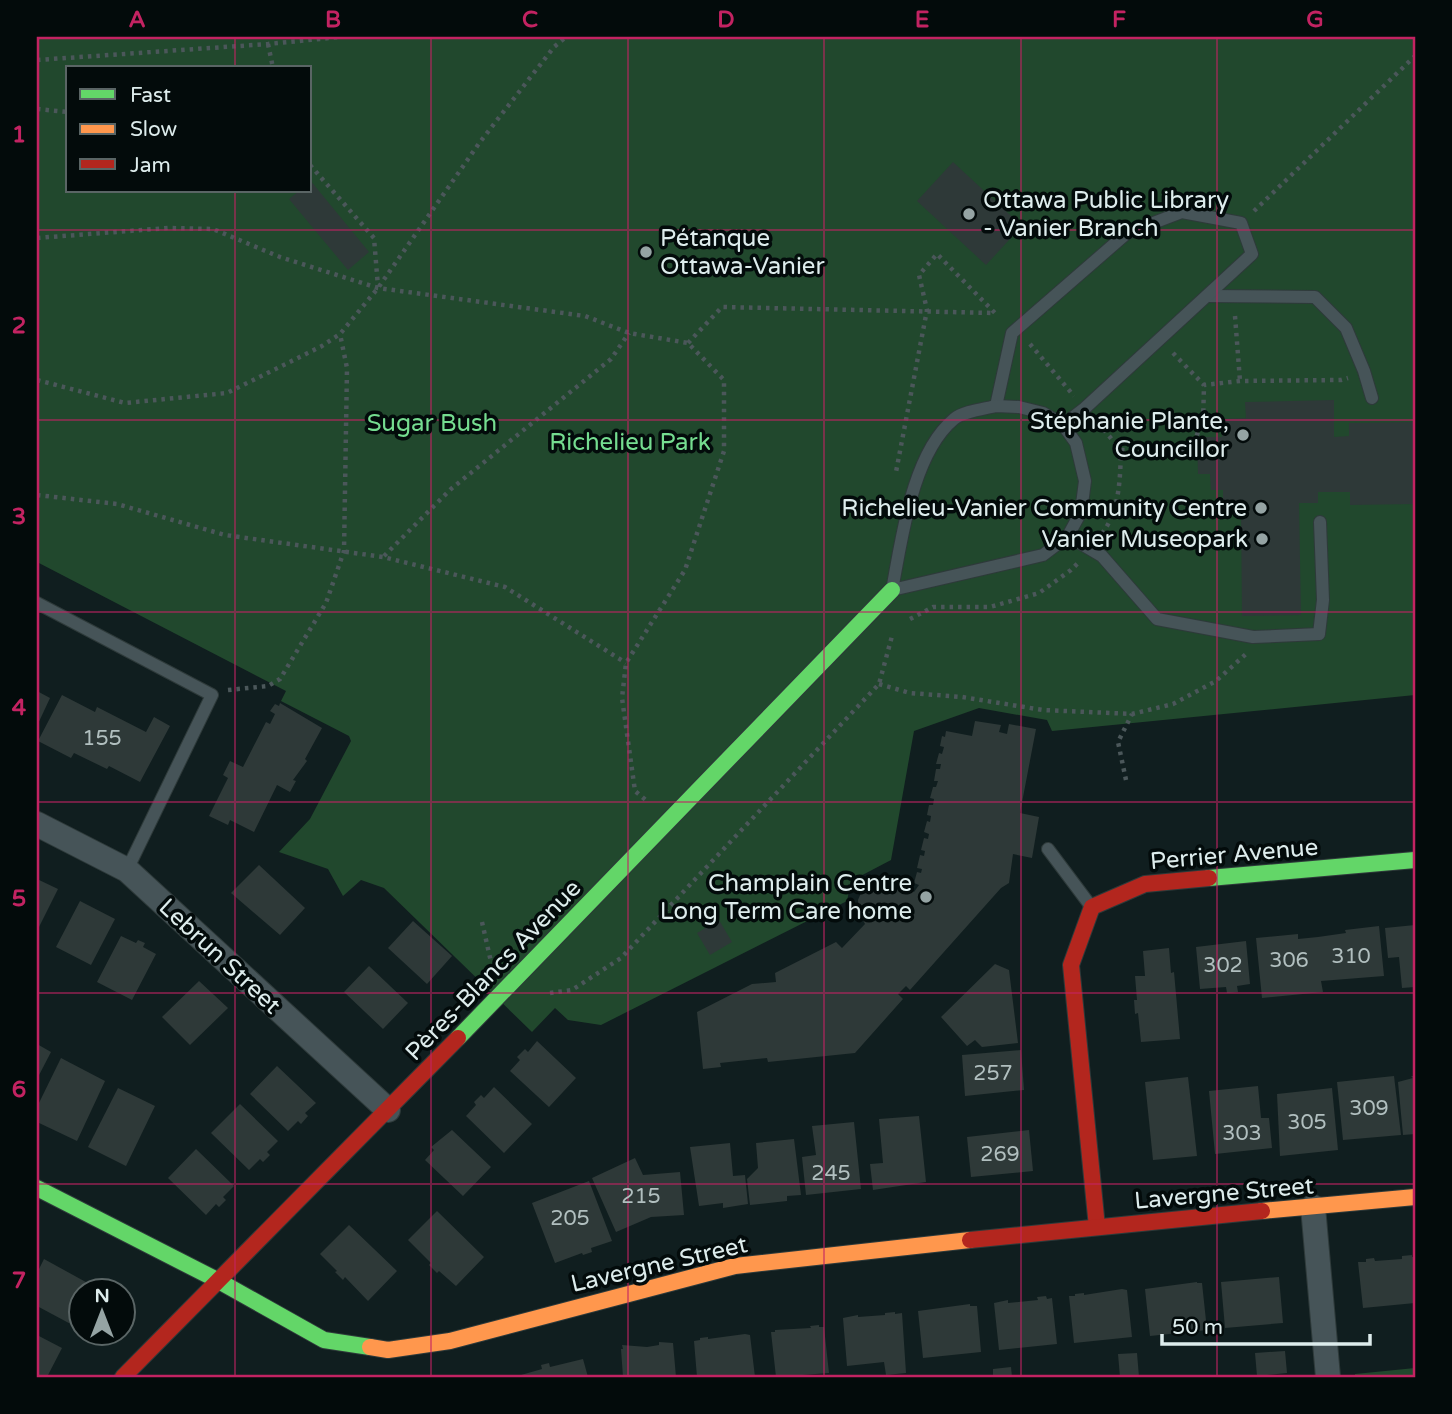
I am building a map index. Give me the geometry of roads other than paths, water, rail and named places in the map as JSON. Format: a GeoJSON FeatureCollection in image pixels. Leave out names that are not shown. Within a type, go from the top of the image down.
{"type":"FeatureCollection","features":[{"type":"Feature","properties":{"kind":"street","name":"Pères-Blancs Avenue"},"geometry":{"type":"LineString","coordinates":[[123,1377],[388,1110],[892,590]]}},
{"type":"Feature","properties":{"kind":"street","name":"Lebrun Street"},"geometry":{"type":"LineString","coordinates":[[37,824],[127,870],[388,1110]]}},
{"type":"Feature","properties":{"kind":"street","name":"Perrier Avenue"},"geometry":{"type":"LineString","coordinates":[[1092,907],[1145,884],[1415,860]]}},
{"type":"Feature","properties":{"kind":"street"},"geometry":{"type":"LineString","coordinates":[[1092,907],[1071,965],[1097,1227]]}},
{"type":"Feature","properties":{"kind":"street","name":"Lavergne Street"},"geometry":{"type":"LineString","coordinates":[[37,1188],[217,1280],[324,1340],[388,1350],[450,1341],[735,1266],[1097,1227],[1415,1197]]}},
{"type":"Feature","properties":{"kind":"street"},"geometry":{"type":"LineString","coordinates":[[1313,1207],[1328,1377]]}},
{"type":"Feature","properties":{"kind":"lane"},"geometry":{"type":"LineString","coordinates":[[996,406],[1012,333],[1127,233],[1182,212],[1241,223],[1252,254],[1085,408],[1062,425]]}},
{"type":"Feature","properties":{"kind":"lane"},"geometry":{"type":"LineString","coordinates":[[1207,296],[1315,297],[1346,328],[1372,398]]}},
{"type":"Feature","properties":{"kind":"lane"},"geometry":{"type":"LineString","coordinates":[[996,406],[1019,407],[1043,413],[1062,425],[1076,443],[1085,481],[1081,512],[1068,536],[1043,555],[892,590],[911,505],[933,442],[956,416],[996,406]]}},
{"type":"Feature","properties":{"kind":"lane"},"geometry":{"type":"LineString","coordinates":[[1068,536],[1102,556],[1157,619],[1253,637],[1319,634],[1323,600],[1321,522]]}},
{"type":"Feature","properties":{"kind":"lane"},"geometry":{"type":"LineString","coordinates":[[37,603],[212,695],[127,870]]}},
{"type":"Feature","properties":{"kind":"lane"},"geometry":{"type":"LineString","coordinates":[[1048,849],[1092,907]]}},
{"type":"Feature","properties":{"kind":"place","name":"Ottawa Public Library - Vanier Branch"},"geometry":{"type":"Point","coordinates":[969,214]}},
{"type":"Feature","properties":{"kind":"place","name":"Pétanque Ottawa-Vanier"},"geometry":{"type":"Point","coordinates":[646,252]}},
{"type":"Feature","properties":{"kind":"place","name":"Stéphanie Plante, Councillor"},"geometry":{"type":"Point","coordinates":[1243,435]}},
{"type":"Feature","properties":{"kind":"place","name":"Richelieu-Vanier Community Centre"},"geometry":{"type":"Point","coordinates":[1261,508]}},
{"type":"Feature","properties":{"kind":"place","name":"Vanier Museopark"},"geometry":{"type":"Point","coordinates":[1262,539]}},
{"type":"Feature","properties":{"kind":"place","name":"Champlain Centre Long Term Care home"},"geometry":{"type":"Point","coordinates":[926,897]}},
{"type":"Feature","properties":{"kind":"park label","name":"Sugar Bush"},"geometry":{"type":"Point","coordinates":[432,423]}},
{"type":"Feature","properties":{"kind":"park label","name":"Richelieu Park"},"geometry":{"type":"Point","coordinates":[630,442]}}]}
